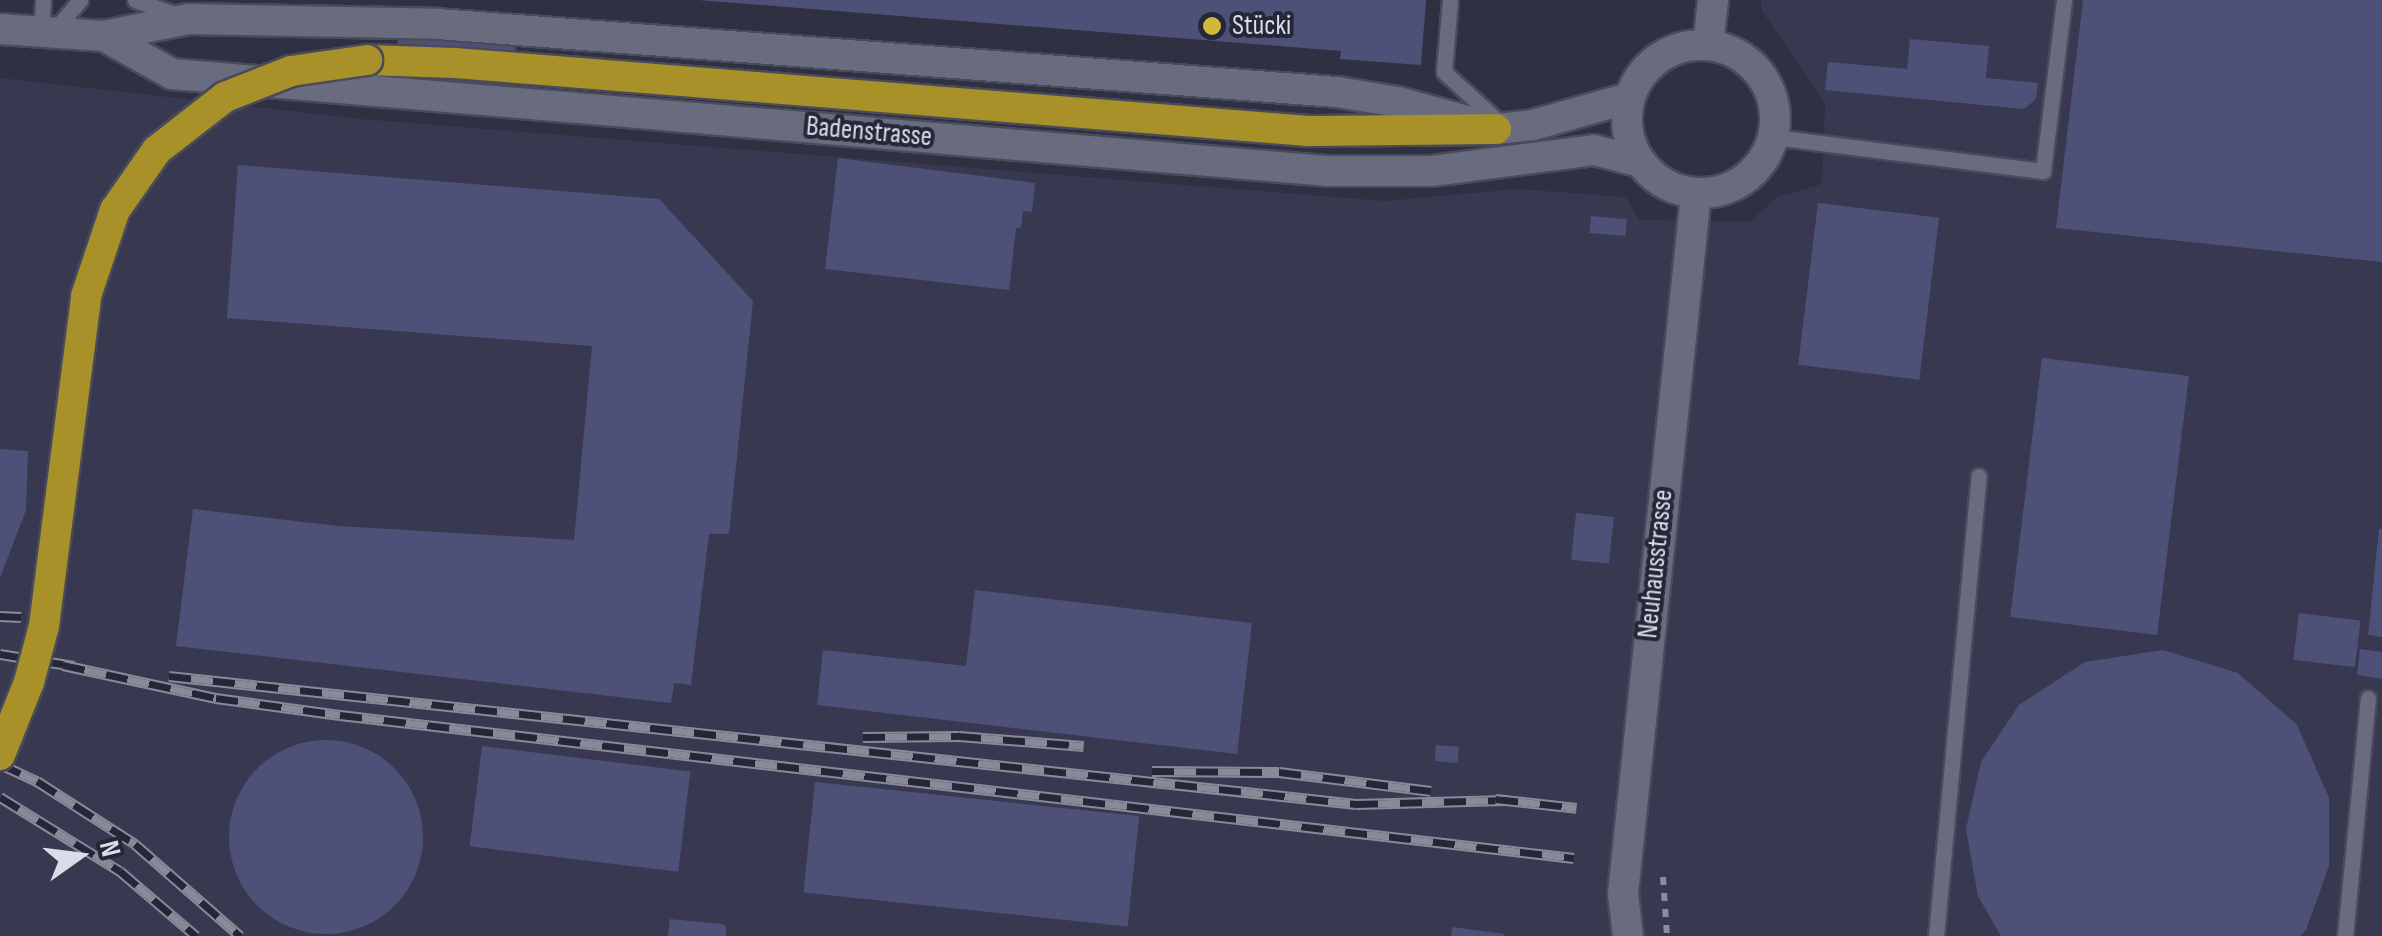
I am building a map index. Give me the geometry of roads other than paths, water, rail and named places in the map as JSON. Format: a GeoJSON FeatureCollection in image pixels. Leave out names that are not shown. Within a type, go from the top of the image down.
{"type":"FeatureCollection","features":[{"type":"Feature","properties":{"kind":"highway"},"geometry":{"type":"LineString","coordinates":[[0,755],[44,626],[82,321],[102,240],[122,197],[158,150],[225,97],[272,77],[311,67],[407,60],[1340,132],[1501,129]]}},
{"type":"Feature","properties":{"kind":"street"},"geometry":{"type":"LineString","coordinates":[[1708,44],[1712,0]]}},
{"type":"Feature","properties":{"kind":"street","name":"Badenstrasse"},"geometry":{"type":"LineString","coordinates":[[0,28],[104,36],[188,19],[438,24],[1337,92],[1398,102],[1501,129],[1630,98]]}},
{"type":"Feature","properties":{"kind":"street","name":"Badenstrasse"},"geometry":{"type":"LineString","coordinates":[[104,36],[172,74],[1307,169],[1432,172],[1582,151],[1640,162]]}},
{"type":"Feature","properties":{"kind":"street"},"geometry":{"type":"LineString","coordinates":[[1708,44],[1738,55],[1762,76],[1775,116],[1773,137],[1765,156],[1745,178],[1717,192],[1696,193],[1675,189],[1640,162],[1626,125],[1630,98],[1639,77],[1659,58],[1684,46],[1708,44]]}},
{"type":"Feature","properties":{"kind":"street","name":"Neuhausstrasse"},"geometry":{"type":"LineString","coordinates":[[1628,936],[1624,894],[1696,193]]}},
{"type":"Feature","properties":{"kind":"lane"},"geometry":{"type":"LineString","coordinates":[[43,0],[47,32]]}},
{"type":"Feature","properties":{"kind":"lane"},"geometry":{"type":"LineString","coordinates":[[47,32],[80,0]]}},
{"type":"Feature","properties":{"kind":"lane"},"geometry":{"type":"LineString","coordinates":[[135,0],[188,19]]}},
{"type":"Feature","properties":{"kind":"lane"},"geometry":{"type":"LineString","coordinates":[[1450,0],[1444,72],[1501,129]]}},
{"type":"Feature","properties":{"kind":"lane"},"geometry":{"type":"LineString","coordinates":[[1773,137],[2044,171],[2064,0]]}},
{"type":"Feature","properties":{"kind":"lane"},"geometry":{"type":"LineString","coordinates":[[1936,936],[1979,476]]}},
{"type":"Feature","properties":{"kind":"lane"},"geometry":{"type":"LineString","coordinates":[[2346,936],[2368,698]]}},
{"type":"Feature","properties":{"kind":"railway"},"geometry":{"type":"LineString","coordinates":[[0,616],[21,617]]}},
{"type":"Feature","properties":{"kind":"railway"},"geometry":{"type":"LineString","coordinates":[[0,654],[74,666]]}},
{"type":"Feature","properties":{"kind":"railway"},"geometry":{"type":"LineString","coordinates":[[63,665],[216,698],[340,715],[1574,858]]}},
{"type":"Feature","properties":{"kind":"railway"},"geometry":{"type":"LineString","coordinates":[[169,676],[1356,804],[1506,800]]}},
{"type":"Feature","properties":{"kind":"railway"},"geometry":{"type":"LineString","coordinates":[[863,737],[959,736],[1084,746]]}},
{"type":"Feature","properties":{"kind":"railway"},"geometry":{"type":"LineString","coordinates":[[0,764],[37,781],[135,844],[240,936]]}},
{"type":"Feature","properties":{"kind":"railway"},"geometry":{"type":"LineString","coordinates":[[1152,771],[1279,772],[1431,791]]}},
{"type":"Feature","properties":{"kind":"railway"},"geometry":{"type":"LineString","coordinates":[[0,797],[120,871],[196,936]]}},
{"type":"Feature","properties":{"kind":"railway"},"geometry":{"type":"LineString","coordinates":[[1496,799],[1577,808]]}},
{"type":"Feature","properties":{"kind":"place","name":"Stücki"},"geometry":{"type":"Point","coordinates":[1212,26]}}]}
